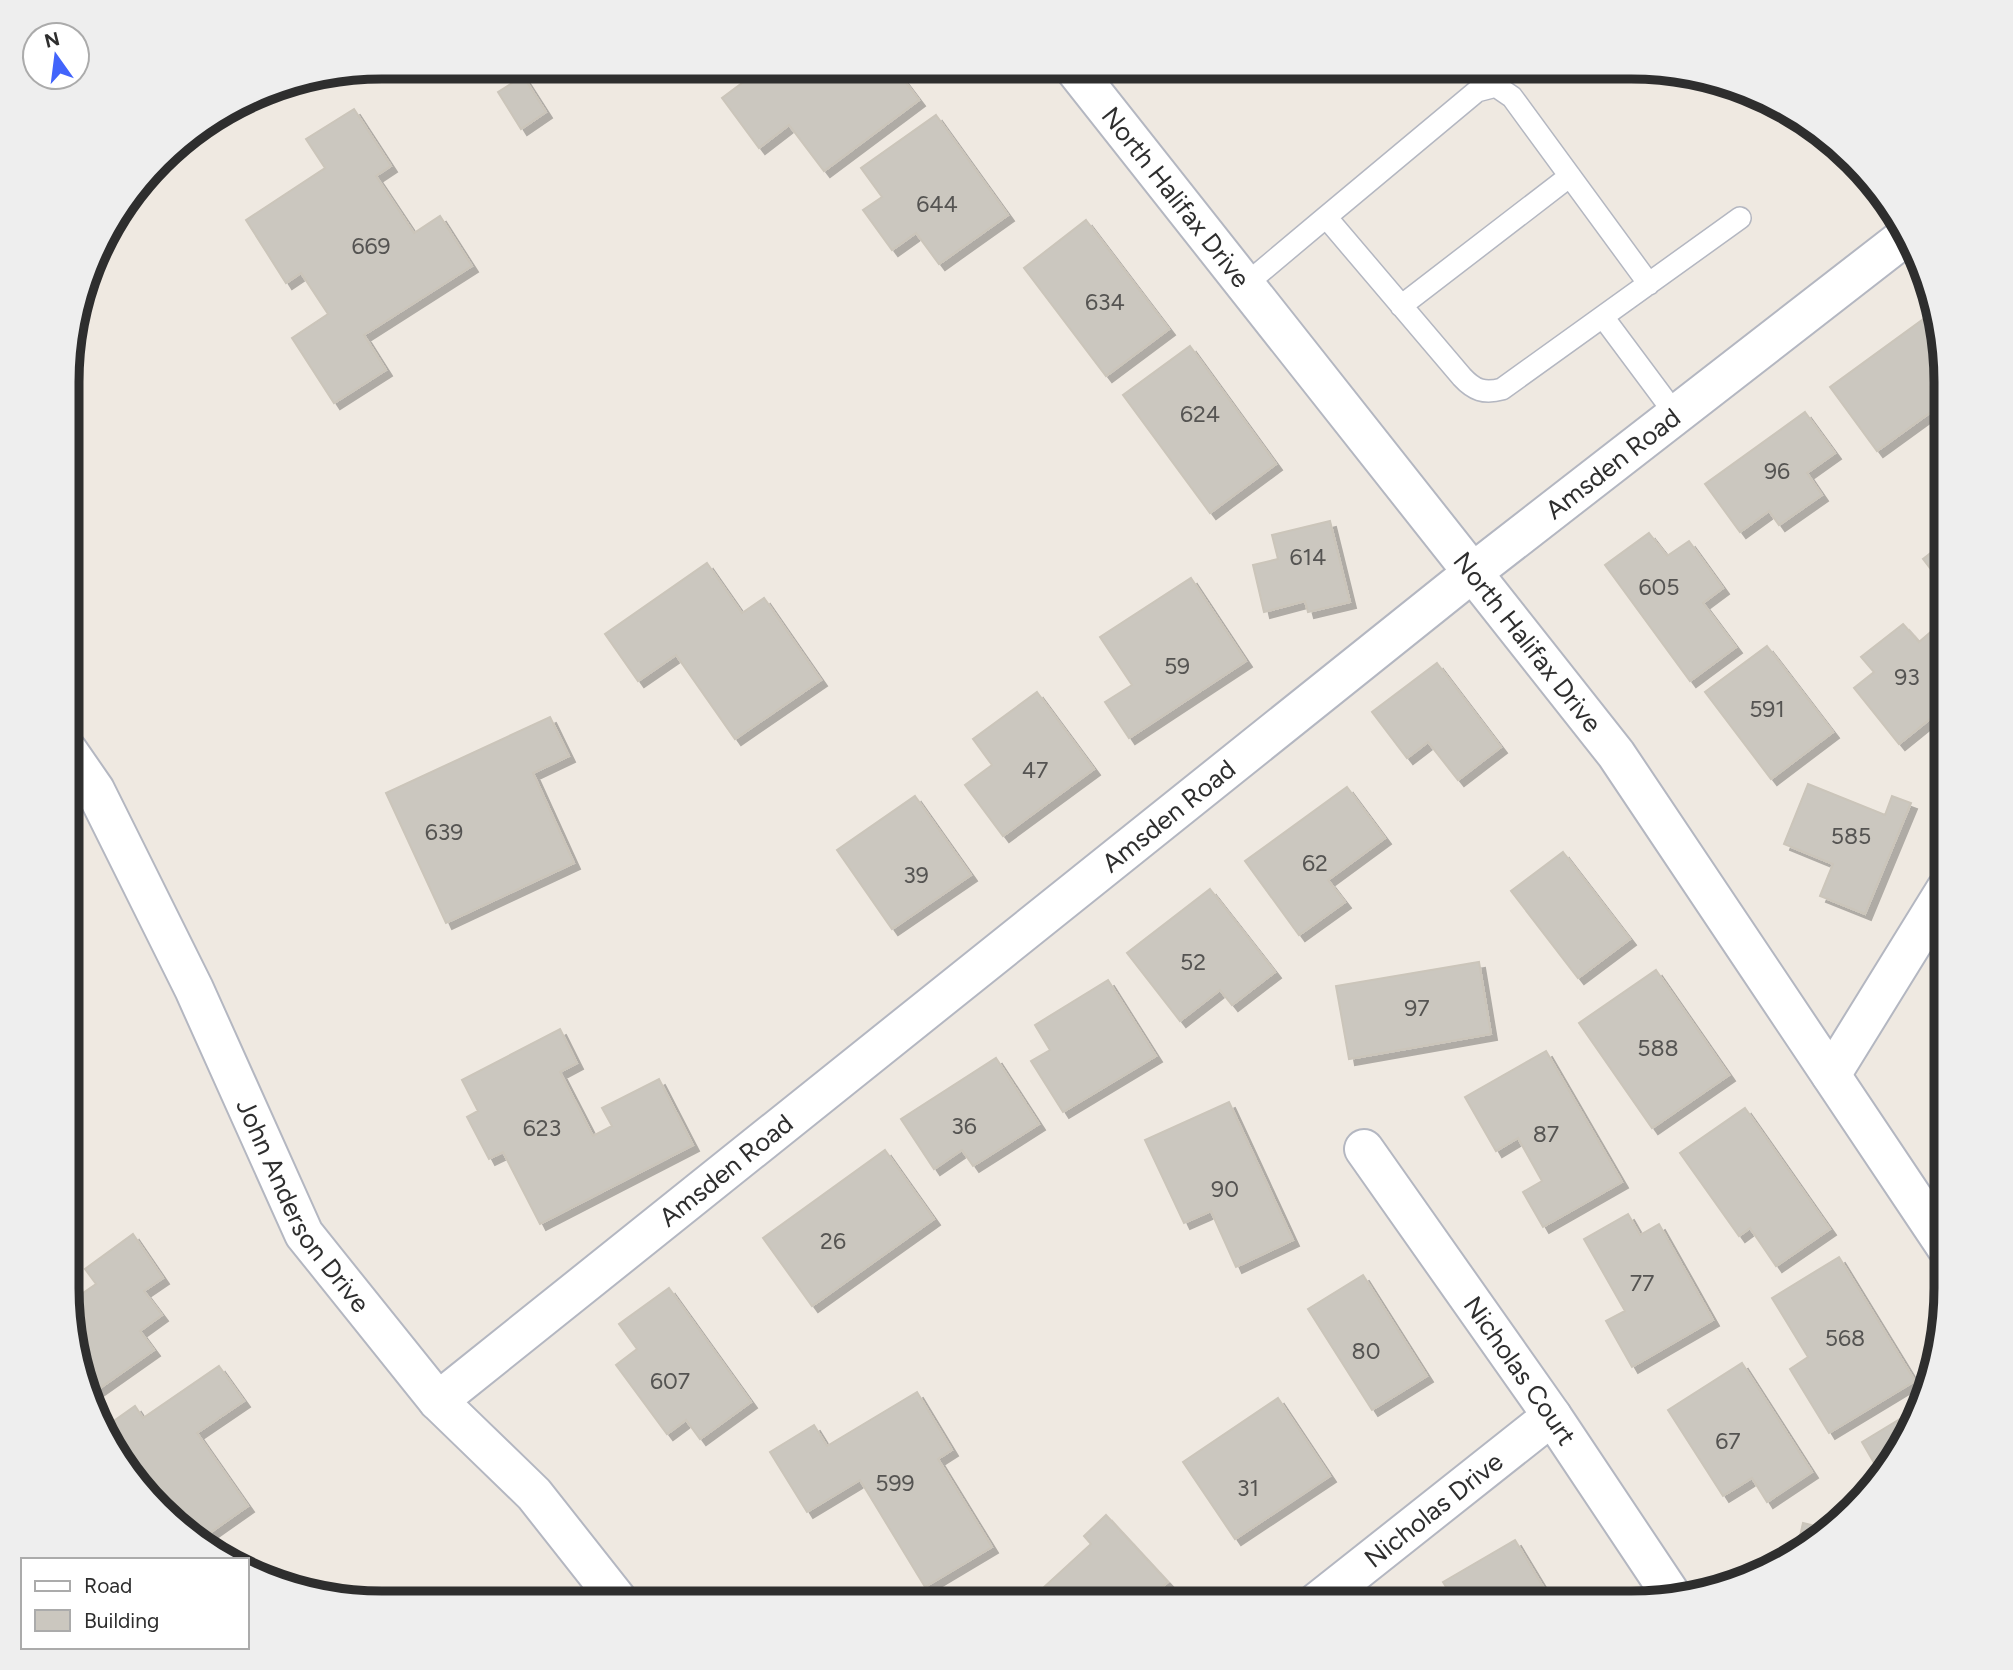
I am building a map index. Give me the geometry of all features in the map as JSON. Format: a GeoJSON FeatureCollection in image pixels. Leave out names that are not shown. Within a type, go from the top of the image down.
{"type":"FeatureCollection","features":[{"type":"Feature","properties":{"kind":"street","name":"North Halifax Drive"},"geometry":{"type":"LineString","coordinates":[[1082,79],[1616,754],[1934,1229]]}},
{"type":"Feature","properties":{"kind":"street","name":"Amsden Road"},"geometry":{"type":"LineString","coordinates":[[438,1401],[1472,573],[1900,241]]}},
{"type":"Feature","properties":{"kind":"street","name":"John Anderson Drive"},"geometry":{"type":"LineString","coordinates":[[79,767],[95,790],[194,989],[304,1234],[438,1401],[534,1494],[611,1591]]}},
{"type":"Feature","properties":{"kind":"street"},"geometry":{"type":"LineString","coordinates":[[1831,1075],[1934,908]]}},
{"type":"Feature","properties":{"kind":"street","name":"Nicholas Court"},"geometry":{"type":"LineString","coordinates":[[1364,1149],[1552,1416],[1668,1589]]}},
{"type":"Feature","properties":{"kind":"street","name":"Nicholas Drive"},"geometry":{"type":"LineString","coordinates":[[1331,1591],[1552,1416]]}},
{"type":"Feature","properties":{"kind":"lane"},"geometry":{"type":"LineString","coordinates":[[1490,79],[1511,97],[1649,284]]}},
{"type":"Feature","properties":{"kind":"lane"},"geometry":{"type":"LineString","coordinates":[[1245,285],[1477,91],[1496,86]]}},
{"type":"Feature","properties":{"kind":"lane"},"geometry":{"type":"LineString","coordinates":[[1401,306],[1570,176]]}},
{"type":"Feature","properties":{"kind":"lane"},"geometry":{"type":"LineString","coordinates":[[1326,217],[1462,377],[1480,391],[1502,390],[1740,218]]}},
{"type":"Feature","properties":{"kind":"lane"},"geometry":{"type":"LineString","coordinates":[[1603,317],[1676,415]]}},
{"type":"Feature","properties":{"kind":"building"},"geometry":{"type":"Polygon","coordinates":[[[518,79],[525,79],[546,112],[521,129],[498,92],[518,79]]]}},
{"type":"Feature","properties":{"kind":"building"},"geometry":{"type":"Polygon","coordinates":[[[747,79],[903,79],[919,100],[824,171],[789,125],[759,148],[722,98],[747,79]]]}},
{"type":"Feature","properties":{"kind":"building"},"geometry":{"type":"Polygon","coordinates":[[[354,109],[391,166],[376,176],[414,233],[440,216],[472,266],[364,335],[386,370],[334,403],[292,338],[328,314],[301,273],[286,283],[246,220],[325,168],[306,139],[354,109]]]}},
{"type":"Feature","properties":{"kind":"building"},"geometry":{"type":"Polygon","coordinates":[[[936,115],[1008,215],[939,264],[916,233],[892,250],[863,210],[882,197],[861,168],[936,115]]]}},
{"type":"Feature","properties":{"kind":"building"},"geometry":{"type":"Polygon","coordinates":[[[1086,220],[1169,329],[1106,376],[1024,268],[1086,220]]]}},
{"type":"Feature","properties":{"kind":"building"},"geometry":{"type":"Polygon","coordinates":[[[1927,317],[1934,361],[1934,384],[1930,387],[1934,393],[1934,410],[1877,451],[1830,387],[1927,317]]]}},
{"type":"Feature","properties":{"kind":"building"},"geometry":{"type":"Polygon","coordinates":[[[1190,346],[1276,464],[1210,513],[1123,395],[1190,346]]]}},
{"type":"Feature","properties":{"kind":"building"},"geometry":{"type":"Polygon","coordinates":[[[1805,412],[1835,453],[1807,473],[1822,495],[1779,525],[1769,511],[1740,532],[1705,484],[1805,412]]]}},
{"type":"Feature","properties":{"kind":"building"},"geometry":{"type":"Polygon","coordinates":[[[1330,521],[1350,602],[1308,612],[1305,601],[1264,612],[1253,565],[1278,559],[1272,535],[1330,521]]]}},
{"type":"Feature","properties":{"kind":"building"},"geometry":{"type":"Polygon","coordinates":[[[1649,533],[1667,556],[1689,541],[1723,588],[1703,603],[1736,647],[1690,681],[1605,565],[1649,533]]]}},
{"type":"Feature","properties":{"kind":"building"},"geometry":{"type":"Polygon","coordinates":[[[1934,550],[1934,573],[1923,559],[1934,550]]]}},
{"type":"Feature","properties":{"kind":"building"},"geometry":{"type":"Polygon","coordinates":[[[707,563],[742,613],[764,598],[821,680],[735,739],[676,655],[638,681],[605,634],[707,563]]]}},
{"type":"Feature","properties":{"kind":"building"},"geometry":{"type":"Polygon","coordinates":[[[1191,578],[1246,661],[1129,738],[1105,702],[1132,685],[1100,637],[1191,578]]]}},
{"type":"Feature","properties":{"kind":"building"},"geometry":{"type":"Polygon","coordinates":[[[1903,624],[1919,642],[1934,629],[1934,716],[1899,744],[1854,688],[1874,672],[1861,657],[1903,624]]]}},
{"type":"Feature","properties":{"kind":"building"},"geometry":{"type":"Polygon","coordinates":[[[1767,646],[1833,732],[1771,779],[1705,692],[1767,646]]]}},
{"type":"Feature","properties":{"kind":"building"},"geometry":{"type":"Polygon","coordinates":[[[1437,663],[1501,747],[1458,780],[1428,742],[1407,758],[1372,712],[1437,663]]]}},
{"type":"Feature","properties":{"kind":"building"},"geometry":{"type":"Polygon","coordinates":[[[1037,692],[1094,769],[1003,836],[965,785],[992,765],[973,739],[1037,692]]]}},
{"type":"Feature","properties":{"kind":"building"},"geometry":{"type":"Polygon","coordinates":[[[550,717],[569,756],[533,773],[574,863],[446,923],[386,793],[550,717]]]}},
{"type":"Feature","properties":{"kind":"building"},"geometry":{"type":"Polygon","coordinates":[[[1808,784],[1885,815],[1892,796],[1911,803],[1865,914],[1820,896],[1833,864],[1784,844],[1808,784]]]}},
{"type":"Feature","properties":{"kind":"building"},"geometry":{"type":"Polygon","coordinates":[[[1347,787],[1385,838],[1328,880],[1345,902],[1299,935],[1245,861],[1347,787]]]}},
{"type":"Feature","properties":{"kind":"building"},"geometry":{"type":"Polygon","coordinates":[[[915,796],[971,875],[892,929],[837,850],[915,796]]]}},
{"type":"Feature","properties":{"kind":"building"},"geometry":{"type":"Polygon","coordinates":[[[1563,852],[1630,939],[1578,978],[1511,891],[1563,852]]]}},
{"type":"Feature","properties":{"kind":"building"},"geometry":{"type":"Polygon","coordinates":[[[1210,889],[1275,972],[1232,1005],[1220,990],[1180,1021],[1127,953],[1210,889]]]}},
{"type":"Feature","properties":{"kind":"building"},"geometry":{"type":"Polygon","coordinates":[[[1479,962],[1491,1034],[1349,1059],[1336,986],[1479,962]]]}},
{"type":"Feature","properties":{"kind":"building"},"geometry":{"type":"Polygon","coordinates":[[[1656,970],[1729,1075],[1652,1128],[1579,1023],[1656,970]]]}},
{"type":"Feature","properties":{"kind":"building"},"geometry":{"type":"Polygon","coordinates":[[[1108,980],[1156,1056],[1063,1112],[1031,1061],[1050,1050],[1035,1025],[1108,980]]]}},
{"type":"Feature","properties":{"kind":"building"},"geometry":{"type":"Polygon","coordinates":[[[560,1029],[577,1063],[560,1072],[593,1136],[612,1126],[602,1108],[659,1079],[693,1145],[540,1224],[503,1152],[489,1159],[467,1117],[478,1111],[462,1080],[560,1029]]]}},
{"type":"Feature","properties":{"kind":"building"},"geometry":{"type":"Polygon","coordinates":[[[1546,1051],[1622,1182],[1543,1227],[1523,1192],[1542,1181],[1518,1138],[1496,1151],[1465,1097],[1546,1051]]]}},
{"type":"Feature","properties":{"kind":"building"},"geometry":{"type":"Polygon","coordinates":[[[996,1058],[1039,1124],[973,1166],[962,1150],[934,1169],[901,1119],[996,1058]]]}},
{"type":"Feature","properties":{"kind":"building"},"geometry":{"type":"Polygon","coordinates":[[[1229,1102],[1293,1240],[1236,1267],[1211,1211],[1184,1223],[1145,1140],[1229,1102]]]}},
{"type":"Feature","properties":{"kind":"building"},"geometry":{"type":"Polygon","coordinates":[[[1745,1108],[1830,1229],[1776,1266],[1750,1228],[1739,1236],[1680,1153],[1745,1108]]]}},
{"type":"Feature","properties":{"kind":"building"},"geometry":{"type":"Polygon","coordinates":[[[885,1150],[934,1219],[812,1306],[763,1238],[885,1150]]]}},
{"type":"Feature","properties":{"kind":"building"},"geometry":{"type":"Polygon","coordinates":[[[1628,1214],[1640,1235],[1659,1224],[1713,1320],[1632,1367],[1606,1321],[1625,1311],[1584,1239],[1628,1214]]]}},
{"type":"Feature","properties":{"kind":"building"},"geometry":{"type":"Polygon","coordinates":[[[133,1234],[163,1278],[144,1291],[162,1315],[140,1331],[154,1350],[97,1390],[89,1367],[79,1309],[79,1296],[96,1284],[85,1269],[133,1234]]]}},
{"type":"Feature","properties":{"kind":"building"},"geometry":{"type":"Polygon","coordinates":[[[1839,1257],[1915,1381],[1829,1433],[1790,1369],[1808,1357],[1772,1298],[1839,1257]]]}},
{"type":"Feature","properties":{"kind":"building"},"geometry":{"type":"Polygon","coordinates":[[[1363,1275],[1427,1376],[1372,1410],[1308,1309],[1363,1275]]]}},
{"type":"Feature","properties":{"kind":"building"},"geometry":{"type":"Polygon","coordinates":[[[669,1288],[751,1402],[700,1439],[686,1420],[667,1434],[616,1365],[637,1349],[619,1324],[669,1288]]]}},
{"type":"Feature","properties":{"kind":"building"},"geometry":{"type":"Polygon","coordinates":[[[1742,1363],[1812,1472],[1767,1502],[1752,1478],[1723,1496],[1668,1410],[1742,1363]]]}},
{"type":"Feature","properties":{"kind":"building"},"geometry":{"type":"Polygon","coordinates":[[[219,1366],[244,1401],[197,1433],[248,1506],[206,1535],[197,1529],[167,1503],[141,1473],[110,1423],[135,1406],[143,1418],[219,1366]]]}},
{"type":"Feature","properties":{"kind":"building"},"geometry":{"type":"Polygon","coordinates":[[[917,1392],[952,1450],[938,1459],[992,1547],[925,1587],[860,1480],[807,1512],[770,1452],[814,1425],[827,1446],[917,1392]]]}},
{"type":"Feature","properties":{"kind":"building"},"geometry":{"type":"Polygon","coordinates":[[[1278,1398],[1330,1476],[1235,1539],[1183,1462],[1278,1398]]]}},
{"type":"Feature","properties":{"kind":"building"},"geometry":{"type":"Polygon","coordinates":[[[1907,1415],[1876,1467],[1862,1442],[1907,1415]]]}},
{"type":"Feature","properties":{"kind":"building"},"geometry":{"type":"Polygon","coordinates":[[[1106,1515],[1168,1582],[1158,1591],[1046,1591],[1043,1588],[1091,1544],[1084,1536],[1106,1515]]]}},
{"type":"Feature","properties":{"kind":"building"},"geometry":{"type":"Polygon","coordinates":[[[1803,1523],[1819,1527],[1816,1529],[1799,1541],[1803,1523]]]}},
{"type":"Feature","properties":{"kind":"building"},"geometry":{"type":"Polygon","coordinates":[[[1515,1540],[1546,1591],[1449,1591],[1443,1582],[1515,1540]]]}}]}
